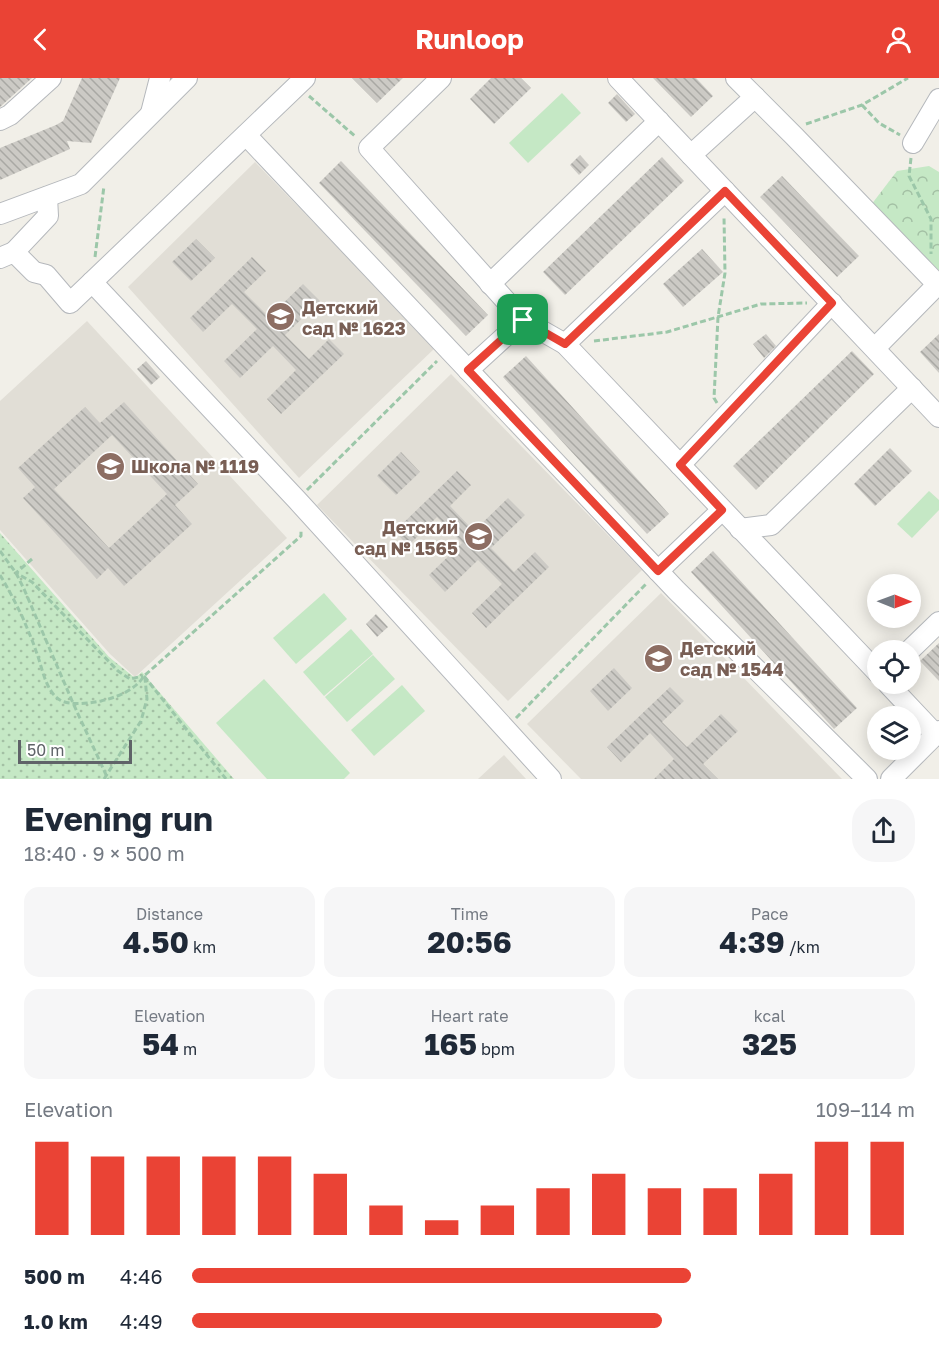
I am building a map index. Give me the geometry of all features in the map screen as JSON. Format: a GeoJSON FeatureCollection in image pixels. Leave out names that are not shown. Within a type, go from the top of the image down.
{"type":"FeatureCollection","features":[{"type":"Feature","properties":{"kind":"lane"},"geometry":{"type":"LineString","coordinates":[[0,120],[10,115],[51,78]]}},
{"type":"Feature","properties":{"kind":"lane"},"geometry":{"type":"LineString","coordinates":[[151,112],[160,78]]}},
{"type":"Feature","properties":{"kind":"lane"},"geometry":{"type":"LineString","coordinates":[[0,214],[81,184],[187,78]]}},
{"type":"Feature","properties":{"kind":"lane"},"geometry":{"type":"LineString","coordinates":[[441,78],[369,148],[523,320],[565,344],[867,662]]}},
{"type":"Feature","properties":{"kind":"lane"},"geometry":{"type":"LineString","coordinates":[[618,78],[939,417]]}},
{"type":"Feature","properties":{"kind":"lane"},"geometry":{"type":"LineString","coordinates":[[736,78],[936,283],[875,348]]}},
{"type":"Feature","properties":{"kind":"lane"},"geometry":{"type":"LineString","coordinates":[[47,196],[48,216],[7,255],[34,272],[46,275],[70,303],[301,82]]}},
{"type":"Feature","properties":{"kind":"lane"},"geometry":{"type":"LineString","coordinates":[[691,155],[755,97]]}},
{"type":"Feature","properties":{"kind":"lane"},"geometry":{"type":"LineString","coordinates":[[913,143],[939,99]]}},
{"type":"Feature","properties":{"kind":"lane"},"geometry":{"type":"LineString","coordinates":[[490,284],[659,121]]}},
{"type":"Feature","properties":{"kind":"lane"},"geometry":{"type":"LineString","coordinates":[[246,135],[676,590],[867,779]]}},
{"type":"Feature","properties":{"kind":"lane"},"geometry":{"type":"LineString","coordinates":[[565,344],[725,191]]}},
{"type":"Feature","properties":{"kind":"lane"},"geometry":{"type":"LineString","coordinates":[[92,282],[297,500],[551,779]]}},
{"type":"Feature","properties":{"kind":"lane"},"geometry":{"type":"LineString","coordinates":[[680,465],[832,303]]}},
{"type":"Feature","properties":{"kind":"lane"},"geometry":{"type":"LineString","coordinates":[[468,370],[523,320]]}},
{"type":"Feature","properties":{"kind":"lane"},"geometry":{"type":"LineString","coordinates":[[740,529],[771,525],[912,388]]}},
{"type":"Feature","properties":{"kind":"lane"},"geometry":{"type":"LineString","coordinates":[[658,571],[722,510]]}},
{"type":"Feature","properties":{"kind":"lane"},"geometry":{"type":"LineString","coordinates":[[920,640],[939,622]]}},
{"type":"Feature","properties":{"kind":"lane"},"geometry":{"type":"LineString","coordinates":[[891,779],[937,733],[898,694]]}},
{"type":"Feature","properties":{"kind":"path"},"geometry":{"type":"LineString","coordinates":[[806,124],[862,105],[908,78]]}},
{"type":"Feature","properties":{"kind":"path"},"geometry":{"type":"LineString","coordinates":[[301,82],[369,148]]}},
{"type":"Feature","properties":{"kind":"path"},"geometry":{"type":"LineString","coordinates":[[862,105],[879,123],[913,143],[909,176],[931,219],[936,283]]}},
{"type":"Feature","properties":{"kind":"path"},"geometry":{"type":"LineString","coordinates":[[92,282],[107,157]]}},
{"type":"Feature","properties":{"kind":"path"},"geometry":{"type":"LineString","coordinates":[[723,419],[714,398],[718,317],[724,273],[725,191]]}},
{"type":"Feature","properties":{"kind":"path"},"geometry":{"type":"LineString","coordinates":[[565,344],[667,332],[761,304],[832,303]]}},
{"type":"Feature","properties":{"kind":"path"},"geometry":{"type":"LineString","coordinates":[[0,551],[24,589],[106,778]]}},
{"type":"Feature","properties":{"kind":"path"},"geometry":{"type":"LineString","coordinates":[[16,573],[32,559]]}},
{"type":"Feature","properties":{"kind":"path"},"geometry":{"type":"LineString","coordinates":[[505,730],[658,571]]}},
{"type":"Feature","properties":{"kind":"path"},"geometry":{"type":"LineString","coordinates":[[16,573],[32,582],[118,671],[130,679],[144,676]]}},
{"type":"Feature","properties":{"kind":"path"},"geometry":{"type":"LineString","coordinates":[[0,575],[36,650],[48,685],[53,695],[62,702],[102,700],[121,694],[139,684],[144,676]]}},
{"type":"Feature","properties":{"kind":"path"},"geometry":{"type":"LineString","coordinates":[[106,778],[141,721],[147,699],[144,676]]}},
{"type":"Feature","properties":{"kind":"path"},"geometry":{"type":"LineString","coordinates":[[144,676],[226,779]]}},
{"type":"Feature","properties":{"kind":"shaded area","name":"Детский сад № 1623"},"geometry":{"type":"Polygon","coordinates":[[[255,162],[435,348],[299,478],[128,287],[255,162]]]}},
{"type":"Feature","properties":{"kind":"shaded area","name":"Школа № 1119"},"geometry":{"type":"Polygon","coordinates":[[[87,321],[287,538],[135,677],[110,654],[0,530],[0,401],[87,321]]]}},
{"type":"Feature","properties":{"kind":"shaded area","name":"Детский сад № 1565"},"geometry":{"type":"Polygon","coordinates":[[[451,374],[642,570],[508,701],[317,505],[451,374]]]}},
{"type":"Feature","properties":{"kind":"shaded area","name":"Детский сад № 1544"},"geometry":{"type":"Polygon","coordinates":[[[661,593],[842,779],[581,779],[527,724],[661,593]]]}},
{"type":"Feature","properties":{"kind":"shaded area"},"geometry":{"type":"Polygon","coordinates":[[[504,755],[526,779],[478,779],[492,766],[504,755]]]}},
{"type":"Feature","properties":{"kind":"green space"},"geometry":{"type":"Polygon","coordinates":[[[562,93],[581,113],[528,163],[509,143],[562,93]]]}},
{"type":"Feature","properties":{"kind":"green space"},"geometry":{"type":"Polygon","coordinates":[[[929,166],[939,172],[939,275],[871,205],[897,171],[929,166]]]}},
{"type":"Feature","properties":{"kind":"green space"},"geometry":{"type":"Polygon","coordinates":[[[929,491],[939,500],[939,510],[912,538],[897,524],[929,491]]]}},
{"type":"Feature","properties":{"kind":"green space"},"geometry":{"type":"Polygon","coordinates":[[[0,533],[109,657],[135,678],[142,672],[234,779],[0,779],[0,533]]]}},
{"type":"Feature","properties":{"kind":"green space"},"geometry":{"type":"Polygon","coordinates":[[[324,593],[347,619],[296,664],[273,638],[324,593]]]}},
{"type":"Feature","properties":{"kind":"green space"},"geometry":{"type":"Polygon","coordinates":[[[351,629],[373,654],[324,696],[303,672],[351,629]]]}},
{"type":"Feature","properties":{"kind":"green space"},"geometry":{"type":"Polygon","coordinates":[[[373,655],[395,679],[347,722],[325,697],[373,655]]]}},
{"type":"Feature","properties":{"kind":"green space"},"geometry":{"type":"Polygon","coordinates":[[[264,679],[350,773],[344,779],[267,779],[216,723],[264,679]]]}},
{"type":"Feature","properties":{"kind":"green space"},"geometry":{"type":"Polygon","coordinates":[[[402,685],[425,711],[374,756],[351,730],[402,685]]]}},
{"type":"Feature","properties":{"kind":"building"},"geometry":{"type":"Polygon","coordinates":[[[0,78],[32,78],[0,107],[0,78]]]}},
{"type":"Feature","properties":{"kind":"building"},"geometry":{"type":"Polygon","coordinates":[[[82,78],[120,78],[91,143],[67,141],[70,149],[0,180],[0,148],[63,121],[82,78]]]}},
{"type":"Feature","properties":{"kind":"building"},"geometry":{"type":"Polygon","coordinates":[[[352,78],[403,78],[377,103],[352,78]]]}},
{"type":"Feature","properties":{"kind":"building"},"geometry":{"type":"Polygon","coordinates":[[[491,78],[521,78],[531,88],[494,124],[470,99],[491,78]]]}},
{"type":"Feature","properties":{"kind":"building"},"geometry":{"type":"Polygon","coordinates":[[[653,78],[696,78],[713,96],[691,117],[653,78]]]}},
{"type":"Feature","properties":{"kind":"building"},"geometry":{"type":"Polygon","coordinates":[[[617,94],[635,114],[626,122],[608,103],[617,94]]]}},
{"type":"Feature","properties":{"kind":"building"},"geometry":{"type":"Polygon","coordinates":[[[580,155],[589,165],[579,175],[570,165],[580,155]]]}},
{"type":"Feature","properties":{"kind":"building"},"geometry":{"type":"Polygon","coordinates":[[[662,157],[684,181],[565,295],[543,272],[662,157]]]}},
{"type":"Feature","properties":{"kind":"building"},"geometry":{"type":"Polygon","coordinates":[[[341,161],[488,315],[466,336],[319,183],[341,161]]]}},
{"type":"Feature","properties":{"kind":"building"},"geometry":{"type":"Polygon","coordinates":[[[782,176],[859,256],[837,277],[760,197],[782,176]]]}},
{"type":"Feature","properties":{"kind":"building"},"geometry":{"type":"Polygon","coordinates":[[[196,239],[215,258],[191,281],[172,262],[196,239]]]}},
{"type":"Feature","properties":{"kind":"building"},"geometry":{"type":"Polygon","coordinates":[[[702,249],[723,272],[683,307],[663,284],[702,249]]]}},
{"type":"Feature","properties":{"kind":"building"},"geometry":{"type":"Polygon","coordinates":[[[252,257],[266,271],[244,292],[269,317],[303,284],[320,301],[285,335],[309,359],[329,339],[344,354],[281,414],[267,399],[296,370],[273,346],[240,378],[224,361],[257,329],[232,304],[203,332],[190,318],[252,257]]]}},
{"type":"Feature","properties":{"kind":"building"},"geometry":{"type":"Polygon","coordinates":[[[766,334],[776,346],[764,358],[753,344],[766,334]]]}},
{"type":"Feature","properties":{"kind":"building"},"geometry":{"type":"Polygon","coordinates":[[[939,334],[939,373],[920,352],[939,334]]]}},
{"type":"Feature","properties":{"kind":"building"},"geometry":{"type":"Polygon","coordinates":[[[852,351],[874,374],[756,490],[733,466],[852,351]]]}},
{"type":"Feature","properties":{"kind":"building"},"geometry":{"type":"Polygon","coordinates":[[[526,356],[669,514],[647,534],[503,377],[526,356]]]}},
{"type":"Feature","properties":{"kind":"building"},"geometry":{"type":"Polygon","coordinates":[[[146,361],[160,377],[151,385],[137,369],[146,361]]]}},
{"type":"Feature","properties":{"kind":"building"},"geometry":{"type":"Polygon","coordinates":[[[124,402],[198,484],[175,505],[192,524],[124,586],[108,568],[97,579],[23,498],[35,487],[18,468],[85,407],[100,423],[124,402]],[[112,435],[54,489],[109,548],[167,494],[112,435]]]}},
{"type":"Feature","properties":{"kind":"building"},"geometry":{"type":"Polygon","coordinates":[[[890,448],[912,471],[875,506],[854,484],[890,448]]]}},
{"type":"Feature","properties":{"kind":"building"},"geometry":{"type":"Polygon","coordinates":[[[401,452],[420,472],[396,495],[377,476],[401,452]]]}},
{"type":"Feature","properties":{"kind":"building"},"geometry":{"type":"Polygon","coordinates":[[[457,471],[471,485],[450,506],[474,531],[508,498],[525,515],[491,548],[514,572],[535,552],[549,567],[486,628],[472,613],[502,584],[478,560],[445,592],[429,575],[462,543],[437,517],[408,546],[395,531],[457,471]]]}},
{"type":"Feature","properties":{"kind":"building"},"geometry":{"type":"Polygon","coordinates":[[[713,551],[857,708],[834,729],[691,572],[713,551]]]}},
{"type":"Feature","properties":{"kind":"building"},"geometry":{"type":"Polygon","coordinates":[[[376,614],[388,627],[377,637],[366,624],[376,614]]]}},
{"type":"Feature","properties":{"kind":"building"},"geometry":{"type":"Polygon","coordinates":[[[939,643],[939,681],[921,662],[939,643]]]}},
{"type":"Feature","properties":{"kind":"building"},"geometry":{"type":"Polygon","coordinates":[[[614,668],[632,688],[608,711],[590,691],[614,668]]]}},
{"type":"Feature","properties":{"kind":"building"},"geometry":{"type":"Polygon","coordinates":[[[670,687],[684,701],[662,722],[687,747],[721,714],[738,731],[703,764],[718,779],[654,779],[674,759],[650,733],[621,762],[607,747],[670,687]]]}},
{"type":"Feature","properties":{"kind":"place","name":"Детский сад № 1623"},"geometry":{"type":"Point","coordinates":[281,317]}},
{"type":"Feature","properties":{"kind":"place","name":"Школа № 1119"},"geometry":{"type":"Point","coordinates":[110,466]}},
{"type":"Feature","properties":{"kind":"place","name":"Детский сад № 1565"},"geometry":{"type":"Point","coordinates":[479,537]}},
{"type":"Feature","properties":{"kind":"place","name":"Детский сад № 1544"},"geometry":{"type":"Point","coordinates":[659,658]}},
{"type":"Feature","properties":{"kind":"route"},"geometry":{"type":"LineString","coordinates":[[725,191],[832,303],[680,465],[722,510],[658,571],[468,370],[523,320],[565,344],[725,191]]}}]}
